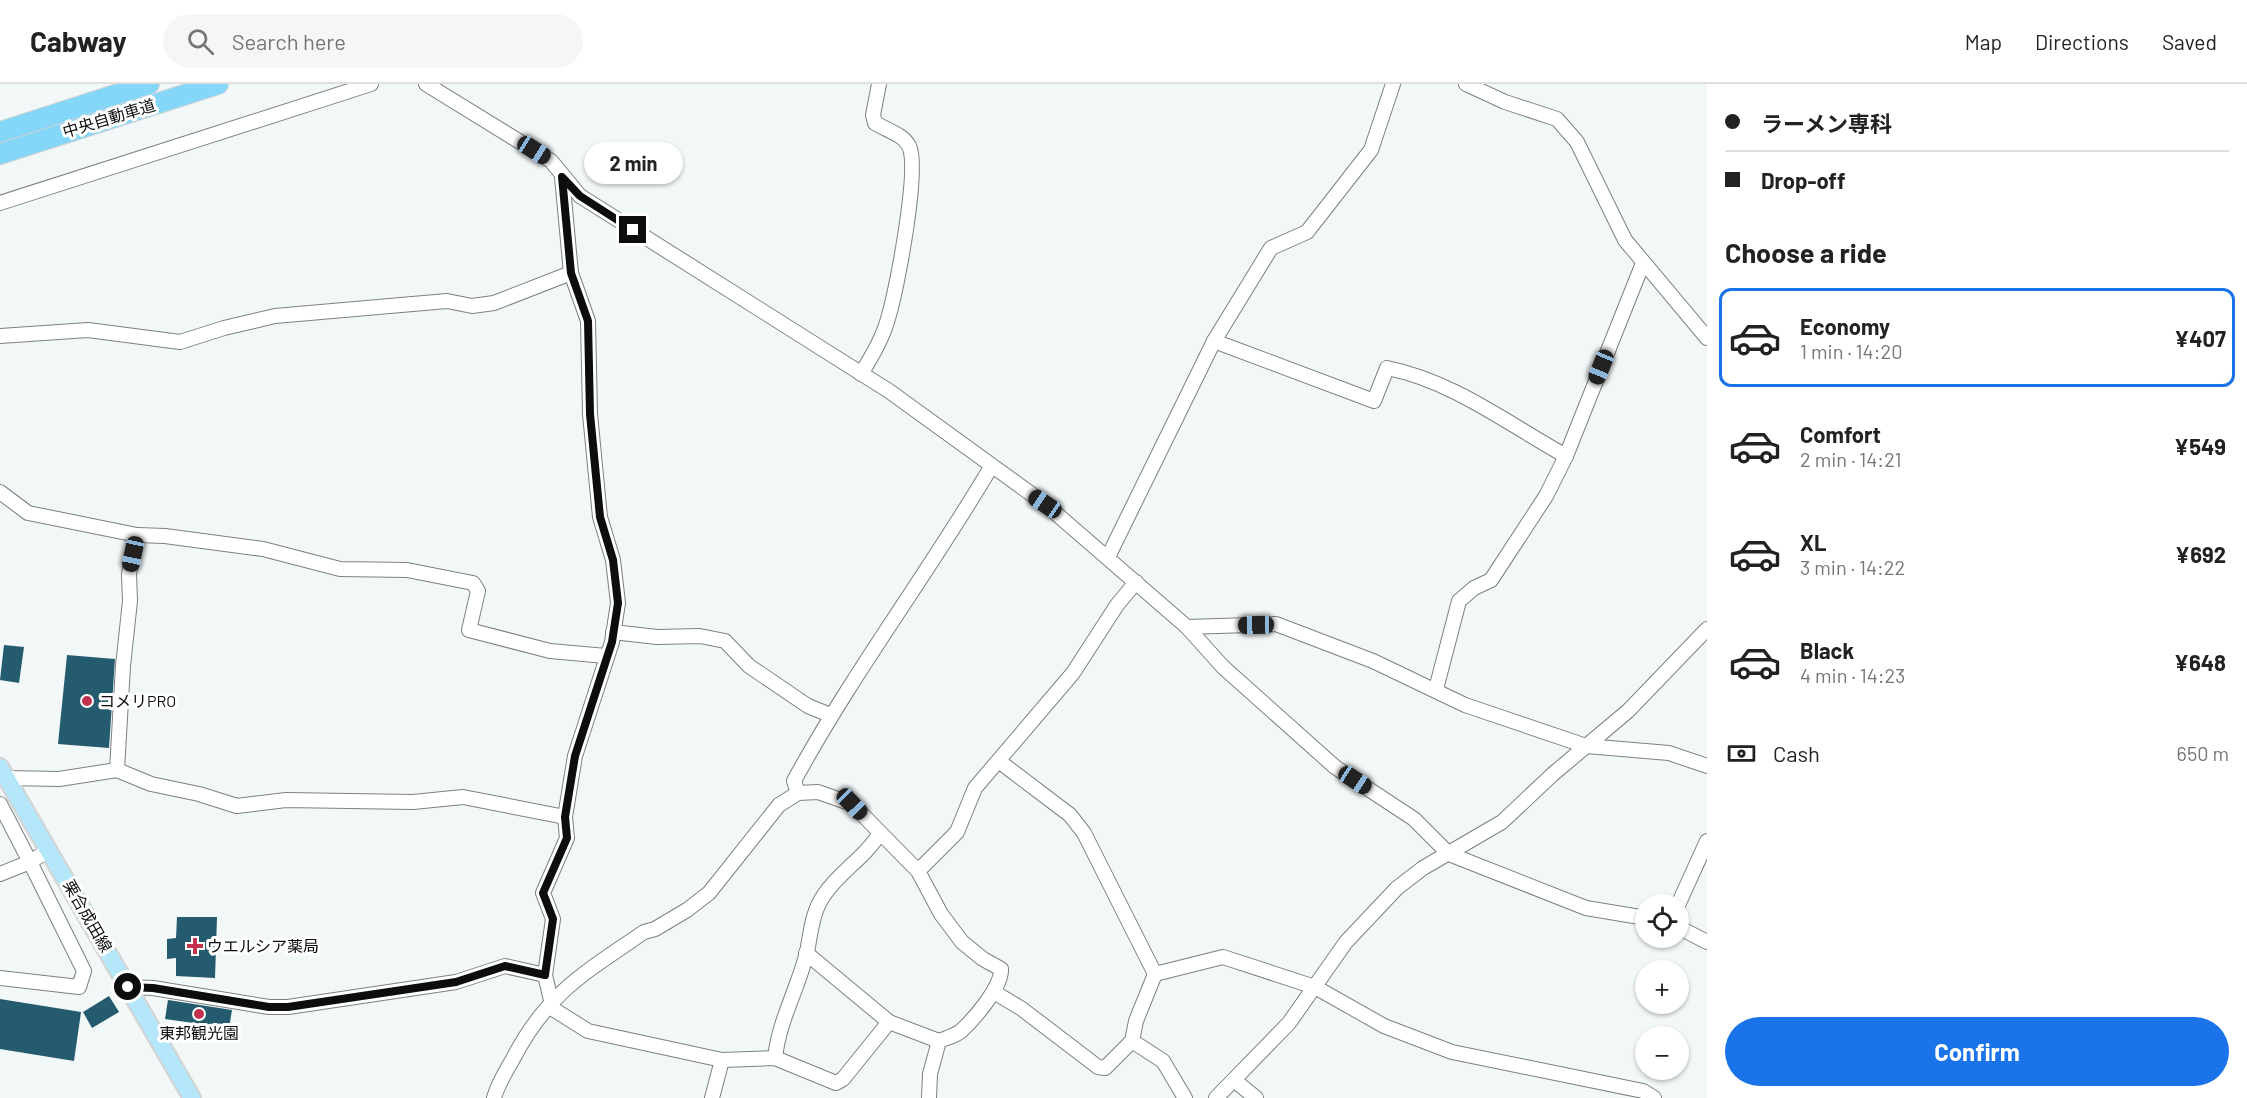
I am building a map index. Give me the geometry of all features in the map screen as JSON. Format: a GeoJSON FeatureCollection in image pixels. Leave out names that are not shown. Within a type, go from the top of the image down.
{"type":"FeatureCollection","features":[{"type":"Feature","properties":{"kind":"highway","name":"中央自動車道"},"geometry":{"type":"LineString","coordinates":[[0,132],[149,84]]}},
{"type":"Feature","properties":{"kind":"highway","name":"中央自動車道"},"geometry":{"type":"LineString","coordinates":[[0,154],[218,84]]}},
{"type":"Feature","properties":{"kind":"main road","name":"栗合成田線"},"geometry":{"type":"LineString","coordinates":[[2,772],[192,1098]]}},
{"type":"Feature","properties":{"kind":"street"},"geometry":{"type":"LineString","coordinates":[[0,203],[371,84]]}},
{"type":"Feature","properties":{"kind":"street"},"geometry":{"type":"LineString","coordinates":[[426,84],[551,161],[580,196],[889,391],[990,467],[1045,504],[1187,627],[1223,667],[1335,767],[1414,819],[1449,854],[1586,908],[1635,916]]}},
{"type":"Feature","properties":{"kind":"street"},"geometry":{"type":"LineString","coordinates":[[861,374],[871,358],[889,316],[912,189],[910,148],[903,137],[875,123],[873,115],[879,84]]}},
{"type":"Feature","properties":{"kind":"street"},"geometry":{"type":"LineString","coordinates":[[1108,557],[1214,341],[1271,248],[1306,232],[1371,150],[1393,84]]}},
{"type":"Feature","properties":{"kind":"street"},"geometry":{"type":"LineString","coordinates":[[1466,84],[1505,102],[1557,119],[1577,142],[1625,240],[1707,338]]}},
{"type":"Feature","properties":{"kind":"street"},"geometry":{"type":"LineString","coordinates":[[562,177],[571,273],[588,321],[590,414],[600,517],[613,560],[618,603],[613,632],[575,756],[565,817],[567,838],[543,893],[553,919],[545,975],[550,1002],[553,1009],[588,1031],[722,1059],[776,1058],[836,1083],[843,1079],[889,1022]]}},
{"type":"Feature","properties":{"kind":"street"},"geometry":{"type":"LineString","coordinates":[[1436,689],[1459,601],[1473,588],[1491,580],[1546,496],[1566,456],[1643,263]]}},
{"type":"Feature","properties":{"kind":"street"},"geometry":{"type":"LineString","coordinates":[[0,336],[88,330],[180,342],[224,328],[275,316],[447,301],[472,306],[494,303],[571,273]]}},
{"type":"Feature","properties":{"kind":"street"},"geometry":{"type":"LineString","coordinates":[[1214,341],[1374,401],[1386,368],[1410,372],[1470,399],[1566,456]]}},
{"type":"Feature","properties":{"kind":"street"},"geometry":{"type":"LineString","coordinates":[[798,793],[794,781],[830,715],[959,521],[990,467]]}},
{"type":"Feature","properties":{"kind":"street"},"geometry":{"type":"LineString","coordinates":[[0,492],[28,513],[138,535],[165,536],[263,549],[340,569],[407,570],[473,582],[478,591],[469,630],[550,651],[606,656]]}},
{"type":"Feature","properties":{"kind":"street"},"geometry":{"type":"LineString","coordinates":[[117,770],[123,666],[130,601],[129,574],[138,535]]}},
{"type":"Feature","properties":{"kind":"street"},"geometry":{"type":"LineString","coordinates":[[918,871],[957,832],[975,788],[1073,673],[1117,605],[1136,582]]}},
{"type":"Feature","properties":{"kind":"street"},"geometry":{"type":"LineString","coordinates":[[1187,627],[1276,624],[1373,661],[1436,689],[1465,705],[1586,746],[1669,753],[1707,766]]}},
{"type":"Feature","properties":{"kind":"street"},"geometry":{"type":"LineString","coordinates":[[1216,1098],[1288,1023],[1346,942],[1383,901],[1423,868],[1502,822],[1628,711],[1707,629]]}},
{"type":"Feature","properties":{"kind":"street"},"geometry":{"type":"LineString","coordinates":[[613,632],[657,637],[700,636],[725,641],[749,666],[808,706],[830,715]]}},
{"type":"Feature","properties":{"kind":"street"},"geometry":{"type":"LineString","coordinates":[[994,992],[1022,1009],[1098,1067],[1109,1066],[1124,1047],[1132,1041],[1136,1022],[1155,974],[1084,833],[1070,815],[999,762]]}},
{"type":"Feature","properties":{"kind":"street"},"geometry":{"type":"LineString","coordinates":[[2,772],[59,779],[117,770],[151,784],[199,794],[237,806],[286,800],[413,802],[463,797],[565,817]]}},
{"type":"Feature","properties":{"kind":"street"},"geometry":{"type":"LineString","coordinates":[[494,1098],[530,1026],[550,1002],[570,984],[644,932],[655,929],[687,910],[709,893],[770,814],[779,805],[798,793],[826,793],[852,804],[918,871],[941,914],[962,942],[983,959],[1001,969],[1001,977],[994,992],[959,1033],[939,1041],[889,1022],[806,953]]}},
{"type":"Feature","properties":{"kind":"street"},"geometry":{"type":"LineString","coordinates":[[0,804],[84,971],[79,987],[0,978]]}},
{"type":"Feature","properties":{"kind":"street"},"geometry":{"type":"LineString","coordinates":[[776,1058],[778,1033],[806,953],[812,923],[823,896],[866,854],[880,833]]}},
{"type":"Feature","properties":{"kind":"street"},"geometry":{"type":"LineString","coordinates":[[1683,894],[1707,841]]}},
{"type":"Feature","properties":{"kind":"street"},"geometry":{"type":"LineString","coordinates":[[0,874],[30,862],[49,850]]}},
{"type":"Feature","properties":{"kind":"street"},"geometry":{"type":"LineString","coordinates":[[1689,933],[1707,942]]}},
{"type":"Feature","properties":{"kind":"street"},"geometry":{"type":"LineString","coordinates":[[1155,974],[1223,957],[1315,987],[1384,1026],[1452,1052],[1643,1091],[1654,1098]]}},
{"type":"Feature","properties":{"kind":"street"},"geometry":{"type":"LineString","coordinates":[[128,987],[153,988],[269,1007],[288,1007],[456,982],[505,966],[545,975]]}},
{"type":"Feature","properties":{"kind":"street"},"geometry":{"type":"LineString","coordinates":[[929,1098],[930,1074],[939,1041]]}},
{"type":"Feature","properties":{"kind":"street"},"geometry":{"type":"LineString","coordinates":[[1132,1041],[1164,1061],[1185,1098]]}},
{"type":"Feature","properties":{"kind":"street"},"geometry":{"type":"LineString","coordinates":[[712,1098],[722,1059]]}},
{"type":"Feature","properties":{"kind":"street"},"geometry":{"type":"LineString","coordinates":[[1234,1080],[1256,1098]]}},
{"type":"Feature","properties":{"kind":"building"},"geometry":{"type":"Polygon","coordinates":[[[4,645],[24,647],[19,683],[0,680],[4,645]]]}},
{"type":"Feature","properties":{"kind":"building"},"geometry":{"type":"Polygon","coordinates":[[[67,655],[115,659],[109,748],[58,744],[67,655]]]}},
{"type":"Feature","properties":{"kind":"building"},"geometry":{"type":"Polygon","coordinates":[[[177,917],[217,917],[215,978],[176,976],[176,958],[167,959],[167,939],[176,938],[177,917]]]}},
{"type":"Feature","properties":{"kind":"building"},"geometry":{"type":"Polygon","coordinates":[[[109,996],[119,1012],[92,1028],[83,1012],[109,996]]]}},
{"type":"Feature","properties":{"kind":"building"},"geometry":{"type":"Polygon","coordinates":[[[0,999],[81,1012],[74,1061],[0,1049],[0,999]]]}},
{"type":"Feature","properties":{"kind":"building","name":"東邦観光園"},"geometry":{"type":"Polygon","coordinates":[[[168,1000],[232,1010],[229,1028],[165,1019],[168,1000]]]}},
{"type":"Feature","properties":{"kind":"place","name":"コメリPRO"},"geometry":{"type":"Point","coordinates":[87,701]}},
{"type":"Feature","properties":{"kind":"place","name":"ウエルシア薬局"},"geometry":{"type":"Point","coordinates":[195,946]}},
{"type":"Feature","properties":{"kind":"place","name":"東邦観光園"},"geometry":{"type":"Point","coordinates":[199,1014]}},
{"type":"Feature","properties":{"kind":"route"},"geometry":{"type":"LineString","coordinates":[[128,987],[153,988],[269,1007],[288,1007],[456,982],[505,966],[545,975],[553,919],[543,893],[567,838],[565,817],[575,756],[612,642],[618,603],[613,560],[600,517],[590,414],[588,321],[571,273],[562,177],[580,196],[633,230]]}}]}
